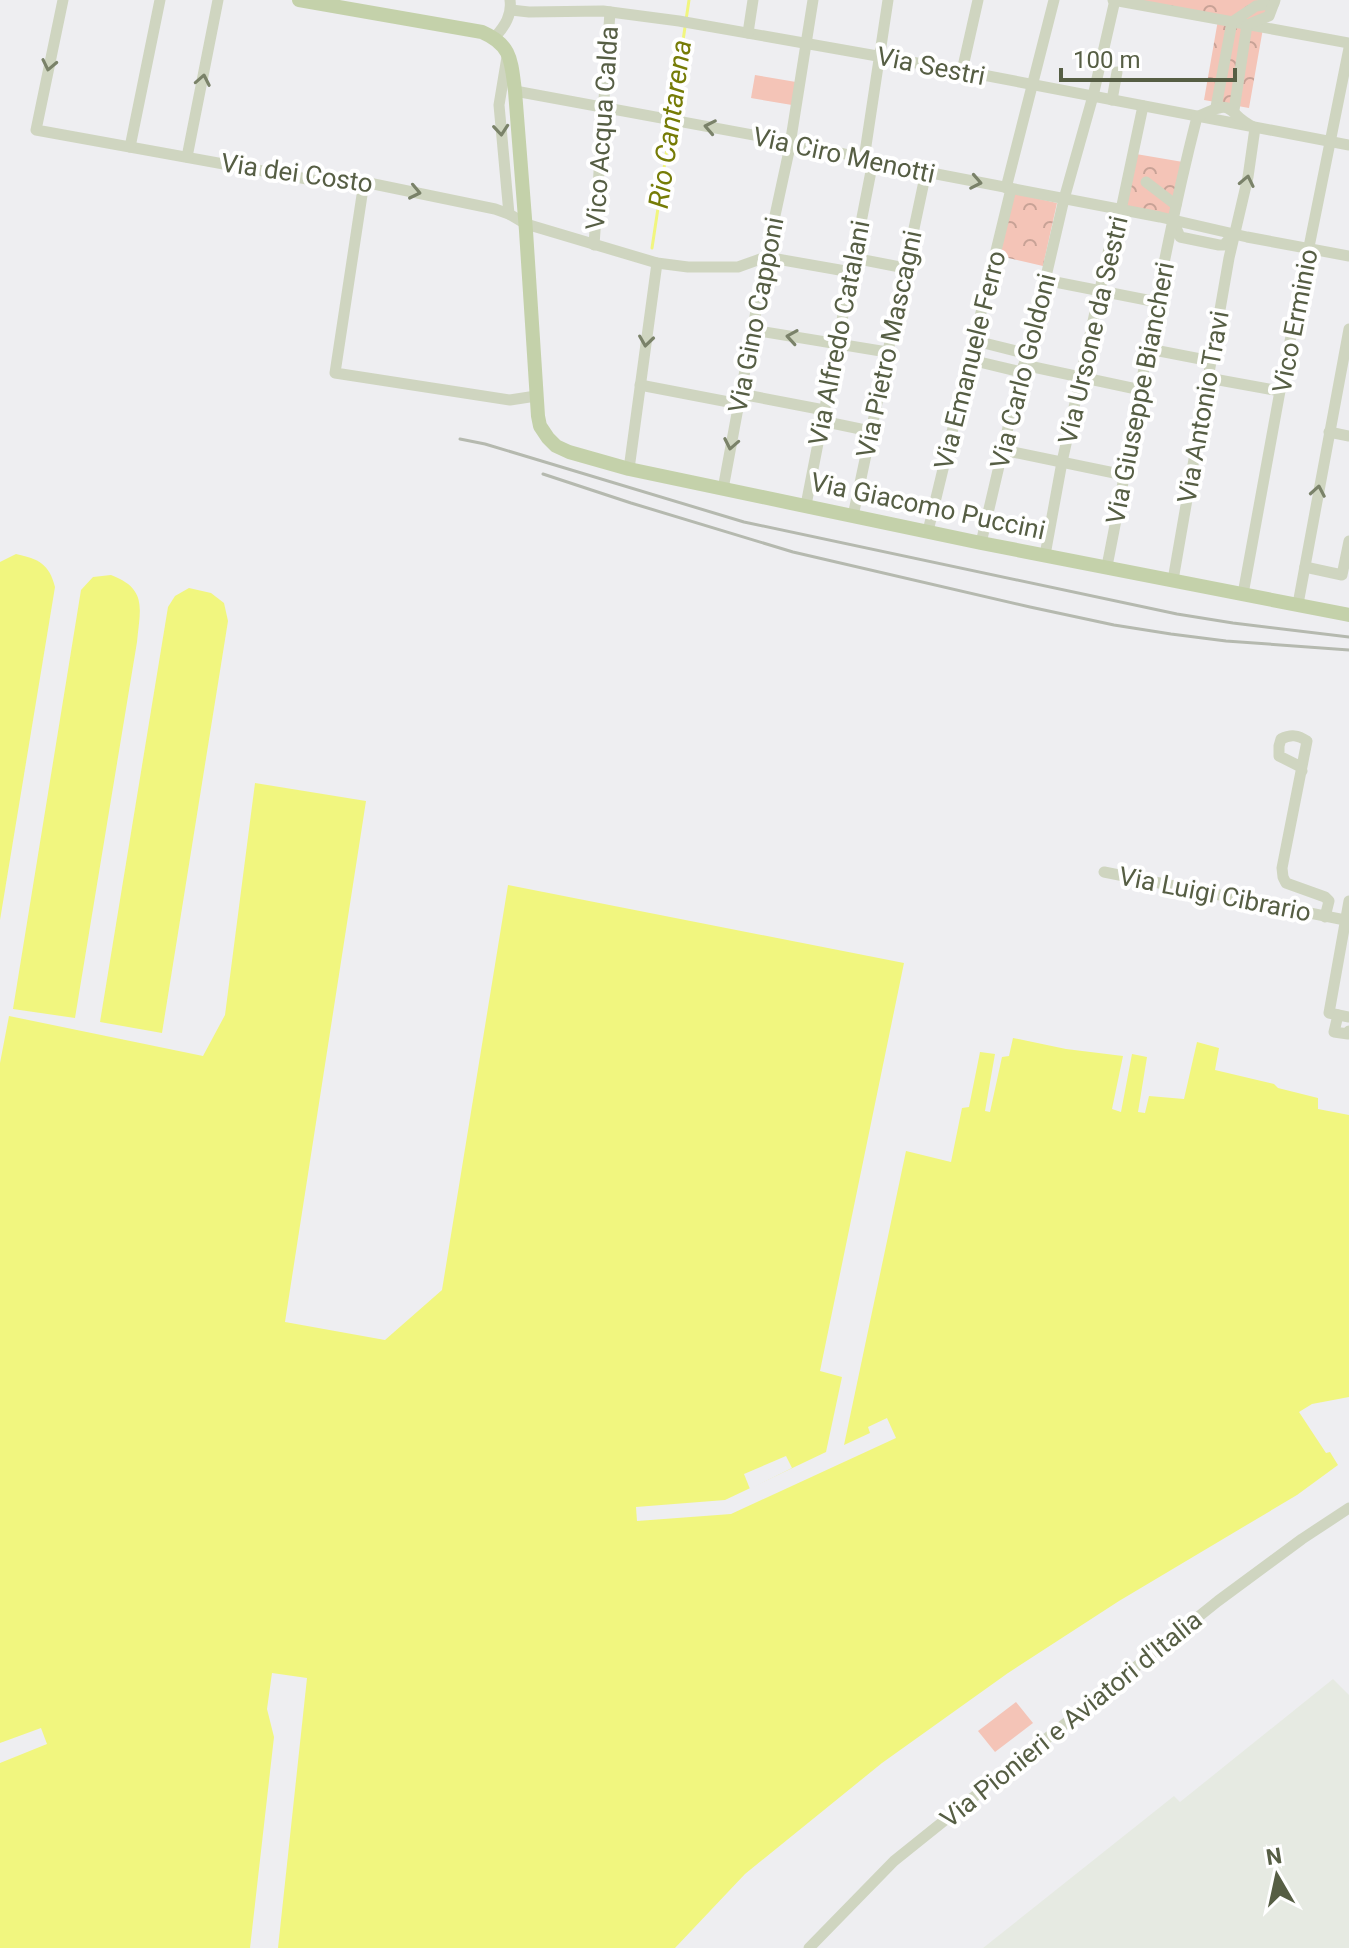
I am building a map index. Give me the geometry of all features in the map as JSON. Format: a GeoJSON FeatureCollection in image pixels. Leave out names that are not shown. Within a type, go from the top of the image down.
{"type":"FeatureCollection","features":[{"type":"Feature","properties":{"kind":"main road"},"geometry":{"type":"LineString","coordinates":[[299,0],[482,32],[502,45]]}},
{"type":"Feature","properties":{"kind":"main road","name":"Via Giacomo Puccini"},"geometry":{"type":"LineString","coordinates":[[502,45],[515,91],[540,426],[556,446],[629,469],[981,543],[1349,615]]}},
{"type":"Feature","properties":{"kind":"street","name":"Via dei Costo"},"geometry":{"type":"LineString","coordinates":[[63,0],[36,130],[340,185],[364,182],[495,209],[526,224],[657,263],[688,267],[738,267],[766,257]]}},
{"type":"Feature","properties":{"kind":"street"},"geometry":{"type":"LineString","coordinates":[[130,147],[160,0]]}},
{"type":"Feature","properties":{"kind":"street"},"geometry":{"type":"LineString","coordinates":[[187,157],[218,0]]}},
{"type":"Feature","properties":{"kind":"street"},"geometry":{"type":"LineString","coordinates":[[748,33],[753,0]]}},
{"type":"Feature","properties":{"kind":"street","name":"Via Gino Capponi"},"geometry":{"type":"LineString","coordinates":[[723,489],[766,257],[791,142],[813,0]]}},
{"type":"Feature","properties":{"kind":"street","name":"Via Alfredo Catalani"},"geometry":{"type":"LineString","coordinates":[[806,505],[854,258],[888,0]]}},
{"type":"Feature","properties":{"kind":"street"},"geometry":{"type":"LineString","coordinates":[[962,71],[978,0]]}},
{"type":"Feature","properties":{"kind":"street","name":"Via Emanuele Ferro"},"geometry":{"type":"LineString","coordinates":[[928,531],[976,341],[1054,0]]}},
{"type":"Feature","properties":{"kind":"street"},"geometry":{"type":"LineString","coordinates":[[1114,0],[1349,45]]}},
{"type":"Feature","properties":{"kind":"street","name":"Via Carlo Goldoni"},"geometry":{"type":"LineString","coordinates":[[981,543],[1064,199],[1093,96],[1114,0]]}},
{"type":"Feature","properties":{"kind":"street"},"geometry":{"type":"LineString","coordinates":[[1216,107],[1237,23],[1252,0]]}},
{"type":"Feature","properties":{"kind":"street"},"geometry":{"type":"LineString","coordinates":[[1234,110],[1237,23],[1256,6],[1275,2]]}},
{"type":"Feature","properties":{"kind":"street"},"geometry":{"type":"LineString","coordinates":[[509,214],[499,105],[502,45],[511,5]]}},
{"type":"Feature","properties":{"kind":"street","name":"Via Sestri"},"geometry":{"type":"LineString","coordinates":[[511,5],[529,12],[605,8],[1033,84],[1288,136],[1349,145]]}},
{"type":"Feature","properties":{"kind":"street","name":"Vico Acqua Calda"},"geometry":{"type":"LineString","coordinates":[[594,245],[603,106],[605,8]]}},
{"type":"Feature","properties":{"kind":"street","name":"Vico Erminio"},"geometry":{"type":"LineString","coordinates":[[1243,594],[1349,45]]}},
{"type":"Feature","properties":{"kind":"street"},"geometry":{"type":"LineString","coordinates":[[1112,100],[1117,72]]}},
{"type":"Feature","properties":{"kind":"street","name":"Via Ciro Menotti"},"geometry":{"type":"LineString","coordinates":[[515,91],[791,142],[1173,220],[1180,237],[1224,245],[1234,233],[1349,256]]}},
{"type":"Feature","properties":{"kind":"street","name":"Via Ursone da Sestri"},"geometry":{"type":"LineString","coordinates":[[1045,555],[1062,462],[1143,106]]}},
{"type":"Feature","properties":{"kind":"street"},"geometry":{"type":"LineString","coordinates":[[1197,117],[1216,107],[1226,107],[1255,128]]}},
{"type":"Feature","properties":{"kind":"street","name":"Via Giuseppe Biancheri"},"geometry":{"type":"LineString","coordinates":[[1107,566],[1176,205],[1197,117]]}},
{"type":"Feature","properties":{"kind":"street","name":"Via Antonio Travi"},"geometry":{"type":"LineString","coordinates":[[1173,580],[1255,128]]}},
{"type":"Feature","properties":{"kind":"street","name":"Via Pietro Mascagni"},"geometry":{"type":"LineString","coordinates":[[853,516],[926,172]]}},
{"type":"Feature","properties":{"kind":"street"},"geometry":{"type":"LineString","coordinates":[[364,182],[335,373],[510,400],[536,396]]}},
{"type":"Feature","properties":{"kind":"street"},"geometry":{"type":"LineString","coordinates":[[1146,182],[1176,205]]}},
{"type":"Feature","properties":{"kind":"street"},"geometry":{"type":"LineString","coordinates":[[766,257],[851,272]]}},
{"type":"Feature","properties":{"kind":"street"},"geometry":{"type":"LineString","coordinates":[[854,258],[905,268]]}},
{"type":"Feature","properties":{"kind":"street"},"geometry":{"type":"LineString","coordinates":[[629,469],[657,263]]}},
{"type":"Feature","properties":{"kind":"street"},"geometry":{"type":"LineString","coordinates":[[1045,280],[1157,302]]}},
{"type":"Feature","properties":{"kind":"street"},"geometry":{"type":"LineString","coordinates":[[1298,604],[1349,329]]}},
{"type":"Feature","properties":{"kind":"street"},"geometry":{"type":"LineString","coordinates":[[753,330],[887,352]]}},
{"type":"Feature","properties":{"kind":"street"},"geometry":{"type":"LineString","coordinates":[[976,341],[1024,364]]}},
{"type":"Feature","properties":{"kind":"street"},"geometry":{"type":"LineString","coordinates":[[1149,349],[1211,361]]}},
{"type":"Feature","properties":{"kind":"street"},"geometry":{"type":"LineString","coordinates":[[971,360],[1024,364],[1141,390]]}},
{"type":"Feature","properties":{"kind":"street"},"geometry":{"type":"LineString","coordinates":[[1208,378],[1280,391]]}},
{"type":"Feature","properties":{"kind":"street"},"geometry":{"type":"LineString","coordinates":[[640,385],[823,415],[870,431]]}},
{"type":"Feature","properties":{"kind":"street"},"geometry":{"type":"LineString","coordinates":[[1329,432],[1349,436]]}},
{"type":"Feature","properties":{"kind":"street"},"geometry":{"type":"LineString","coordinates":[[1003,450],[1124,475]]}},
{"type":"Feature","properties":{"kind":"street"},"geometry":{"type":"LineString","coordinates":[[1305,567],[1342,575],[1349,541]]}},
{"type":"Feature","properties":{"kind":"street","name":"Via Luigi Cibrario"},"geometry":{"type":"LineString","coordinates":[[1302,771],[1299,766],[1279,756],[1281,739],[1289,735],[1300,736],[1307,741],[1302,771],[1282,868],[1283,877],[1286,883],[1325,897],[1329,901],[1325,917]]}},
{"type":"Feature","properties":{"kind":"street","name":"Via Luigi Cibrario"},"geometry":{"type":"LineString","coordinates":[[1104,872],[1345,920]]}},
{"type":"Feature","properties":{"kind":"street","name":"Via Luigi Cibrario"},"geometry":{"type":"LineString","coordinates":[[1349,901],[1329,1013],[1343,1016],[1334,1032],[1348,1034],[1349,1031]]}},
{"type":"Feature","properties":{"kind":"street","name":"Via Pionieri e Aviatori d'Italia"},"geometry":{"type":"LineString","coordinates":[[809,1948],[894,1861],[1218,1601],[1349,1508]]}},
{"type":"Feature","properties":{"kind":"shaded area"},"geometry":{"type":"Polygon","coordinates":[[[16,554],[42,564],[50,573],[55,587],[0,920],[0,562],[16,554]]]}},
{"type":"Feature","properties":{"kind":"shaded area"},"geometry":{"type":"Polygon","coordinates":[[[111,575],[131,587],[140,610],[75,1018],[13,1009],[81,590],[93,577],[111,575]]]}},
{"type":"Feature","properties":{"kind":"shaded area"},"geometry":{"type":"Polygon","coordinates":[[[189,588],[211,593],[224,603],[228,621],[162,1033],[100,1022],[168,607],[175,596],[189,588]]]}},
{"type":"Feature","properties":{"kind":"shaded area"},"geometry":{"type":"Polygon","coordinates":[[[255,783],[366,801],[285,1322],[385,1340],[442,1290],[508,885],[904,963],[820,1371],[842,1377],[826,1452],[725,1500],[636,1507],[637,1521],[731,1514],[896,1438],[887,1418],[868,1427],[870,1433],[844,1445],[906,1151],[951,1162],[962,1108],[969,1107],[980,1052],[995,1054],[985,1111],[990,1112],[1002,1057],[1009,1056],[1013,1038],[1123,1056],[1112,1109],[1121,1112],[1132,1054],[1147,1057],[1138,1112],[1145,1113],[1149,1096],[1184,1099],[1197,1042],[1219,1048],[1215,1070],[1318,1098],[1318,1109],[1349,1115],[1349,1397],[1312,1404],[1299,1412],[1326,1453],[1330,1452],[1338,1465],[1297,1495],[1119,1601],[1008,1673],[882,1763],[745,1874],[675,1948],[278,1948],[307,1678],[272,1673],[267,1709],[274,1737],[250,1948],[0,1948],[0,1763],[47,1744],[41,1728],[0,1743],[0,1063],[9,1016],[203,1056],[225,1015],[255,783]]]}},
{"type":"Feature","properties":{"kind":"shaded area"},"geometry":{"type":"Polygon","coordinates":[[[1333,1679],[1349,1695],[1349,1948],[983,1948],[1174,1796],[1180,1802],[1333,1679]]]}},
{"type":"Feature","properties":{"kind":"green space"},"geometry":{"type":"Polygon","coordinates":[[[1135,0],[1268,0],[1249,108],[1204,100],[1218,20],[1135,0]]]}},
{"type":"Feature","properties":{"kind":"green space"},"geometry":{"type":"Polygon","coordinates":[[[755,75],[796,82],[792,105],[751,98],[755,75]]]}},
{"type":"Feature","properties":{"kind":"green space"},"geometry":{"type":"Polygon","coordinates":[[[1136,154],[1183,162],[1172,215],[1125,206],[1136,154]]]}},
{"type":"Feature","properties":{"kind":"green space"},"geometry":{"type":"Polygon","coordinates":[[[1014,193],[1057,203],[1043,266],[1000,256],[1014,193]]]}},
{"type":"Feature","properties":{"kind":"green space"},"geometry":{"type":"Polygon","coordinates":[[[1016,1702],[1033,1723],[995,1752],[978,1731],[1016,1702]]]}},
{"type":"Feature","properties":{"kind":"pier"},"geometry":{"type":"Polygon","coordinates":[[[786,1456],[792,1468],[750,1489],[744,1474],[786,1456]]]}},
{"type":"Feature","properties":{"kind":"waterway","name":"Rio Cantarena"},"geometry":{"type":"LineString","coordinates":[[672,115],[689,0]]}},
{"type":"Feature","properties":{"kind":"waterway","name":"Rio Cantarena"},"geometry":{"type":"LineString","coordinates":[[652,248],[671,122]]}},
{"type":"Feature","properties":{"kind":"railway"},"geometry":{"type":"LineString","coordinates":[[460,439],[744,522],[1177,614],[1349,637]]}},
{"type":"Feature","properties":{"kind":"railway"},"geometry":{"type":"LineString","coordinates":[[543,474],[793,552],[1030,607],[1171,634],[1349,650]]}}]}
